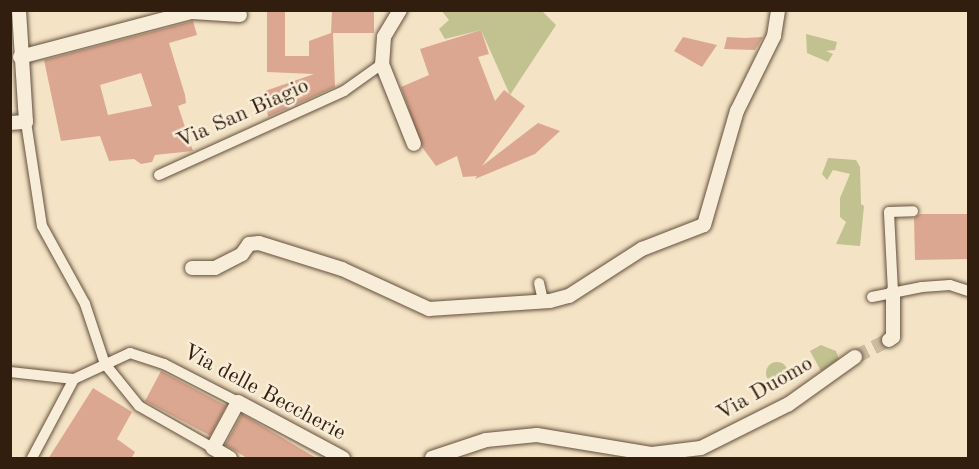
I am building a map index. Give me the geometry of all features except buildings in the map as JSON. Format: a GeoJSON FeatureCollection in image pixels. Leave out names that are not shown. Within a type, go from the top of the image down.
{"type":"FeatureCollection","features":[{"type":"Feature","properties":{"kind":"street"},"geometry":{"type":"LineString","coordinates":[[19,10],[20,57],[27,128],[42,226],[85,304],[105,364],[139,406],[230,459]]}},
{"type":"Feature","properties":{"kind":"street"},"geometry":{"type":"LineString","coordinates":[[192,268],[215,268],[242,254],[249,244],[259,243],[370,280],[423,308],[543,302],[569,296],[642,249],[704,225],[737,111],[774,36],[778,10]]}},
{"type":"Feature","properties":{"kind":"street"},"geometry":{"type":"LineString","coordinates":[[399,11],[384,37],[382,64],[414,144]]}},
{"type":"Feature","properties":{"kind":"street"},"geometry":{"type":"LineString","coordinates":[[20,57],[192,12],[240,15]]}},
{"type":"Feature","properties":{"kind":"street","name":"Via San Biagio"},"geometry":{"type":"LineString","coordinates":[[159,175],[344,91],[382,64]]}},
{"type":"Feature","properties":{"kind":"street"},"geometry":{"type":"LineString","coordinates":[[10,123],[27,128]]}},
{"type":"Feature","properties":{"kind":"street"},"geometry":{"type":"LineString","coordinates":[[889,340],[892,337],[893,292],[890,212],[913,211]]}},
{"type":"Feature","properties":{"kind":"street"},"geometry":{"type":"LineString","coordinates":[[539,283],[543,302]]}},
{"type":"Feature","properties":{"kind":"street"},"geometry":{"type":"LineString","coordinates":[[872,297],[950,285],[969,291]]}},
{"type":"Feature","properties":{"kind":"street","name":"Via delle Beccherie"},"geometry":{"type":"LineString","coordinates":[[74,380],[130,353],[164,364],[238,402],[316,453],[344,459]]}},
{"type":"Feature","properties":{"kind":"street","name":"Via Duomo"},"geometry":{"type":"LineString","coordinates":[[674,455],[693,449],[789,404],[855,357]]}},
{"type":"Feature","properties":{"kind":"street"},"geometry":{"type":"LineString","coordinates":[[10,372],[74,380],[32,459]]}},
{"type":"Feature","properties":{"kind":"street"},"geometry":{"type":"LineString","coordinates":[[213,448],[238,402]]}},
{"type":"Feature","properties":{"kind":"street"},"geometry":{"type":"LineString","coordinates":[[432,459],[486,440],[537,435],[642,453],[674,455]]}},
{"type":"Feature","properties":{"kind":"shaded area"},"geometry":{"type":"Polygon","coordinates":[[[441,10],[542,11],[556,25],[510,95],[481,30],[445,39],[439,29],[449,20],[441,10]]]}},
{"type":"Feature","properties":{"kind":"shaded area"},"geometry":{"type":"Polygon","coordinates":[[[806,34],[837,42],[835,50],[826,51],[833,54],[828,62],[807,53],[806,34]]]}},
{"type":"Feature","properties":{"kind":"shaded area"},"geometry":{"type":"Polygon","coordinates":[[[828,158],[856,160],[860,167],[861,204],[864,206],[860,246],[836,244],[846,222],[840,217],[840,198],[850,174],[833,170],[827,180],[822,174],[828,158]]]}},
{"type":"Feature","properties":{"kind":"shaded area"},"geometry":{"type":"Polygon","coordinates":[[[821,345],[836,351],[839,359],[821,371],[810,351],[821,345]]]}},
{"type":"Feature","properties":{"kind":"shaded area"},"geometry":{"type":"Polygon","coordinates":[[[777,362],[787,369],[788,373],[781,383],[777,384],[767,377],[766,373],[773,363],[777,362]]]}},
{"type":"Feature","properties":{"kind":"tunnel"},"geometry":{"type":"LineString","coordinates":[[855,357],[889,340]]}}]}
